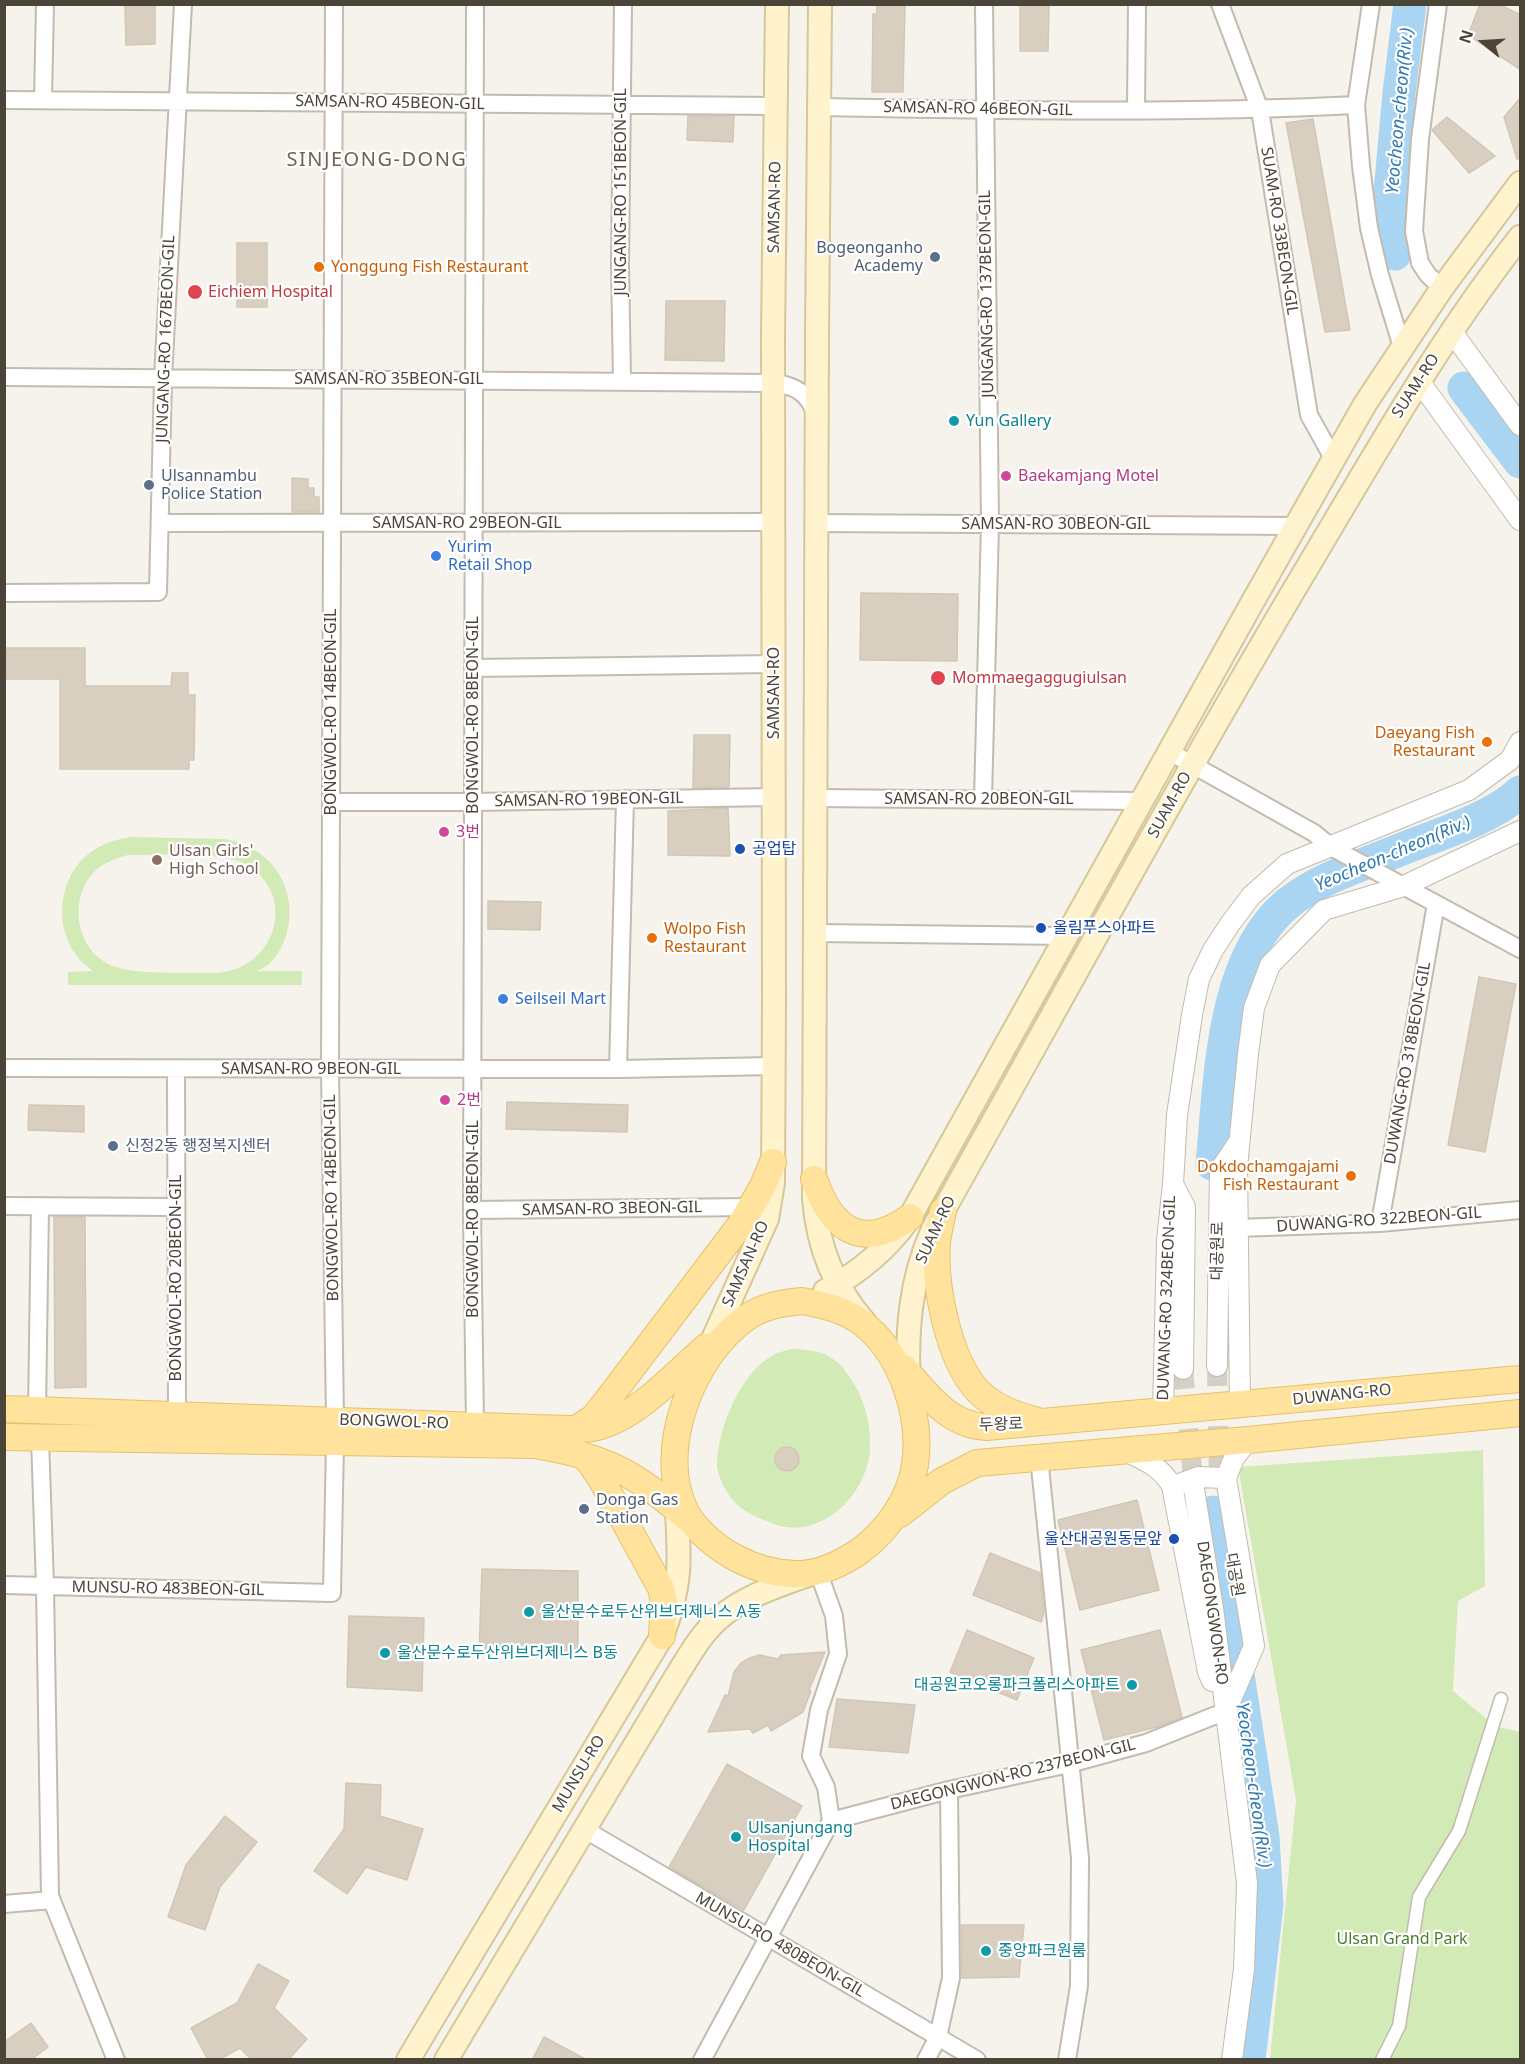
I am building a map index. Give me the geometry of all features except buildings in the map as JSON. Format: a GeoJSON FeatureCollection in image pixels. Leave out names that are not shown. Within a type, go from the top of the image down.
{"type":"FeatureCollection","features":[{"type":"Feature","properties":{"kind":"main road","name":"SAMSAN-RO"},"geometry":{"type":"LineString","coordinates":[[701,1367],[767,1219],[771,1200],[774,1066],[774,383],[777,4]]}},
{"type":"Feature","properties":{"kind":"main road"},"geometry":{"type":"LineString","coordinates":[[820,4],[816,418],[814,1179],[818,1235],[823,1253],[837,1284],[898,1370],[906,1386],[911,1406],[916,1444],[915,1467],[908,1489],[885,1529]]}},
{"type":"Feature","properties":{"kind":"main road","name":"SUAM-RO"},"geometry":{"type":"LineString","coordinates":[[802,1301],[837,1284],[867,1264],[887,1246],[910,1217],[1334,458],[1402,347],[1442,288],[1521,183]]}},
{"type":"Feature","properties":{"kind":"main road","name":"SUAM-RO"},"geometry":{"type":"LineString","coordinates":[[911,1406],[908,1331],[913,1288],[924,1248],[943,1211],[1276,619],[1419,381],[1521,237]]}},
{"type":"Feature","properties":{"kind":"main road"},"geometry":{"type":"LineString","coordinates":[[578,1428],[593,1418],[606,1402],[752,1208],[773,1162]]}},
{"type":"Feature","properties":{"kind":"main road"},"geometry":{"type":"LineString","coordinates":[[814,1179],[829,1213],[838,1223],[850,1230],[863,1234],[885,1231],[897,1227],[910,1217]]}},
{"type":"Feature","properties":{"kind":"main road"},"geometry":{"type":"LineString","coordinates":[[943,1211],[937,1244],[938,1280],[949,1332],[965,1373],[978,1391],[991,1402],[1024,1417],[1047,1422]]}},
{"type":"Feature","properties":{"kind":"main road"},"geometry":{"type":"LineString","coordinates":[[685,1517],[674,1468],[675,1446],[701,1367],[728,1333],[747,1317],[768,1306],[802,1301],[825,1305],[845,1312],[861,1322],[876,1336]]}},
{"type":"Feature","properties":{"kind":"main road","name":"BONGWOL-RO"},"geometry":{"type":"LineString","coordinates":[[506,1436],[596,1428],[630,1412],[669,1381],[711,1342],[747,1317]]}},
{"type":"Feature","properties":{"kind":"main road","name":"두왕로"},"geometry":{"type":"LineString","coordinates":[[876,1336],[939,1406],[963,1423],[986,1427],[1163,1412]]}},
{"type":"Feature","properties":{"kind":"main road","name":"DUWANG-RO"},"geometry":{"type":"LineString","coordinates":[[1163,1412],[1521,1379]]}},
{"type":"Feature","properties":{"kind":"main road","name":"BONGWOL-RO"},"geometry":{"type":"LineString","coordinates":[[4,1409],[177,1414],[335,1431],[475,1425],[534,1445],[602,1461],[626,1471],[647,1485],[727,1553],[745,1563],[782,1573],[801,1574],[818,1571],[850,1558],[920,1497],[962,1469],[977,1463],[1248,1440],[1521,1413]]}},
{"type":"Feature","properties":{"kind":"main road"},"geometry":{"type":"LineString","coordinates":[[4,1437],[335,1431],[506,1436]]}},
{"type":"Feature","properties":{"kind":"main road"},"geometry":{"type":"LineString","coordinates":[[579,1454],[589,1461],[601,1479],[661,1588],[664,1602],[662,1636]]}},
{"type":"Feature","properties":{"kind":"main road","name":"MUNSU-RO"},"geometry":{"type":"LineString","coordinates":[[408,2060],[662,1636],[671,1615],[679,1579],[685,1517]]}},
{"type":"Feature","properties":{"kind":"main road","name":"MUNSU-RO"},"geometry":{"type":"LineString","coordinates":[[446,2060],[690,1655],[715,1622],[728,1610],[753,1597],[818,1571]]}},
{"type":"Feature","properties":{"kind":"street"},"geometry":{"type":"LineString","coordinates":[[43,100],[45,4]]}},
{"type":"Feature","properties":{"kind":"street","name":"JUNGANG-RO 167BEON-GIL"},"geometry":{"type":"LineString","coordinates":[[4,593],[158,592],[163,378],[183,4]]}},
{"type":"Feature","properties":{"kind":"street","name":"BONGWOL-RO 14BEON-GIL"},"geometry":{"type":"LineString","coordinates":[[332,1593],[335,1431],[330,1069],[334,4]]}},
{"type":"Feature","properties":{"kind":"street","name":"BONGWOL-RO 8BEON-GIL"},"geometry":{"type":"LineString","coordinates":[[475,4],[472,1070],[475,1425]]}},
{"type":"Feature","properties":{"kind":"street","name":"JUNGANG-RO 151BEON-GIL"},"geometry":{"type":"LineString","coordinates":[[622,380],[620,264],[623,4]]}},
{"type":"Feature","properties":{"kind":"street","name":"JUNGANG-RO 137BEON-GIL"},"geometry":{"type":"LineString","coordinates":[[983,799],[990,524],[984,4]]}},
{"type":"Feature","properties":{"kind":"street"},"geometry":{"type":"LineString","coordinates":[[1136,110],[1137,4]]}},
{"type":"Feature","properties":{"kind":"street","name":"SUAM-RO 33BEON-GIL"},"geometry":{"type":"LineString","coordinates":[[1220,4],[1260,110],[1309,415],[1334,458]]}},
{"type":"Feature","properties":{"kind":"street"},"geometry":{"type":"LineString","coordinates":[[1371,4],[1356,105],[1361,166],[1369,228],[1380,275],[1402,347]]}},
{"type":"Feature","properties":{"kind":"street"},"geometry":{"type":"LineString","coordinates":[[1438,4],[1420,139],[1414,231],[1420,263],[1428,275],[1442,288]]}},
{"type":"Feature","properties":{"kind":"street","name":"SAMSAN-RO 45BEON-GIL"},"geometry":{"type":"LineString","coordinates":[[4,100],[776,106]]}},
{"type":"Feature","properties":{"kind":"street","name":"SAMSAN-RO 46BEON-GIL"},"geometry":{"type":"LineString","coordinates":[[819,106],[1260,110],[1356,105]]}},
{"type":"Feature","properties":{"kind":"street"},"geometry":{"type":"LineString","coordinates":[[1452,332],[1521,425]]}},
{"type":"Feature","properties":{"kind":"street","name":"SAMSAN-RO 35BEON-GIL"},"geometry":{"type":"LineString","coordinates":[[4,377],[622,380],[774,383],[785,384],[800,391],[811,403],[816,418]]}},
{"type":"Feature","properties":{"kind":"street"},"geometry":{"type":"LineString","coordinates":[[1419,381],[1521,520]]}},
{"type":"Feature","properties":{"kind":"street","name":"SAMSAN-RO 29BEON-GIL"},"geometry":{"type":"LineString","coordinates":[[160,523],[775,522]]}},
{"type":"Feature","properties":{"kind":"street","name":"SAMSAN-RO 30BEON-GIL"},"geometry":{"type":"LineString","coordinates":[[816,523],[1295,526]]}},
{"type":"Feature","properties":{"kind":"street"},"geometry":{"type":"LineString","coordinates":[[473,668],[774,664]]}},
{"type":"Feature","properties":{"kind":"street","name":"DUWANG-RO 324BEON-GIL"},"geometry":{"type":"LineString","coordinates":[[1163,1412],[1167,1240],[1177,1115],[1199,979],[1213,950],[1251,896],[1287,864],[1469,790],[1510,760],[1521,742]]}},
{"type":"Feature","properties":{"kind":"street"},"geometry":{"type":"LineString","coordinates":[[1170,752],[1314,833],[1331,847],[1521,950]]}},
{"type":"Feature","properties":{"kind":"street","name":"SAMSAN-RO 19BEON-GIL"},"geometry":{"type":"LineString","coordinates":[[331,802],[774,797]]}},
{"type":"Feature","properties":{"kind":"street","name":"SAMSAN-RO 20BEON-GIL"},"geometry":{"type":"LineString","coordinates":[[815,798],[1143,801]]}},
{"type":"Feature","properties":{"kind":"street"},"geometry":{"type":"LineString","coordinates":[[618,1069],[625,799]]}},
{"type":"Feature","properties":{"kind":"street"},"geometry":{"type":"LineString","coordinates":[[1240,1406],[1237,1228],[1239,1141],[1254,1008],[1270,965],[1324,910],[1404,886],[1521,831]]}},
{"type":"Feature","properties":{"kind":"street","name":"DUWANG-RO 318BEON-GIL"},"geometry":{"type":"LineString","coordinates":[[1380,1223],[1436,904]]}},
{"type":"Feature","properties":{"kind":"street"},"geometry":{"type":"LineString","coordinates":[[815,933],[1068,936]]}},
{"type":"Feature","properties":{"kind":"street","name":"SAMSAN-RO 9BEON-GIL"},"geometry":{"type":"LineString","coordinates":[[4,1068],[472,1070],[774,1066]]}},
{"type":"Feature","properties":{"kind":"street","name":"BONGWOL-RO 20BEON-GIL"},"geometry":{"type":"LineString","coordinates":[[176,1069],[177,1414]]}},
{"type":"Feature","properties":{"kind":"street","name":"대공원로"},"geometry":{"type":"LineString","coordinates":[[1217,1366],[1220,1170],[1239,1141]]}},
{"type":"Feature","properties":{"kind":"street","name":"DUWANG-RO 324BEON-GIL"},"geometry":{"type":"LineString","coordinates":[[1173,1184],[1185,1207]]}},
{"type":"Feature","properties":{"kind":"street"},"geometry":{"type":"LineString","coordinates":[[4,1206],[176,1208]]}},
{"type":"Feature","properties":{"kind":"street"},"geometry":{"type":"LineString","coordinates":[[37,1410],[40,1206]]}},
{"type":"Feature","properties":{"kind":"street","name":"대공원로"},"geometry":{"type":"LineString","coordinates":[[1183,1369],[1185,1207]]}},
{"type":"Feature","properties":{"kind":"street","name":"SAMSAN-RO 3BEON-GIL"},"geometry":{"type":"LineString","coordinates":[[472,1210],[752,1208]]}},
{"type":"Feature","properties":{"kind":"street","name":"DUWANG-RO 322BEON-GIL"},"geometry":{"type":"LineString","coordinates":[[1237,1228],[1380,1223],[1521,1210]]}},
{"type":"Feature","properties":{"kind":"street"},"geometry":{"type":"LineString","coordinates":[[40,1438],[50,1884],[52,1900],[116,2060]]}},
{"type":"Feature","properties":{"kind":"street"},"geometry":{"type":"LineString","coordinates":[[1226,1711],[1254,1646],[1223,1483],[1234,1458],[1248,1440]]}},
{"type":"Feature","properties":{"kind":"street"},"geometry":{"type":"LineString","coordinates":[[1125,1450],[1156,1466],[1165,1474],[1172,1486],[1208,1672],[1226,1711]]}},
{"type":"Feature","properties":{"kind":"street"},"geometry":{"type":"LineString","coordinates":[[1040,1457],[1080,1858],[1079,1986],[1067,2060]]}},
{"type":"Feature","properties":{"kind":"street"},"geometry":{"type":"LineString","coordinates":[[1172,1486],[1198,1477],[1223,1483]]}},
{"type":"Feature","properties":{"kind":"street","name":"DAEGONGWON-RO"},"geometry":{"type":"LineString","coordinates":[[1194,1489],[1213,1608],[1247,1883],[1244,1969],[1232,2060]]}},
{"type":"Feature","properties":{"kind":"street"},"geometry":{"type":"LineString","coordinates":[[702,2060],[831,1821],[826,1787],[811,1756],[819,1710],[838,1654],[834,1616],[818,1571]]}},
{"type":"Feature","properties":{"kind":"street","name":"MUNSU-RO 483BEON-GIL"},"geometry":{"type":"LineString","coordinates":[[4,1585],[332,1593]]}},
{"type":"Feature","properties":{"kind":"street"},"geometry":{"type":"LineString","coordinates":[[1382,2060],[1399,2026],[1419,1897],[1459,1831],[1501,1699]]}},
{"type":"Feature","properties":{"kind":"street","name":"DAEGONGWON-RO 237BEON-GIL"},"geometry":{"type":"LineString","coordinates":[[831,1821],[949,1790],[1069,1764],[1146,1743],[1226,1711]]}},
{"type":"Feature","properties":{"kind":"street"},"geometry":{"type":"LineString","coordinates":[[926,2060],[938,2037],[951,1978],[949,1790]]}},
{"type":"Feature","properties":{"kind":"street","name":"MUNSU-RO 480BEON-GIL"},"geometry":{"type":"LineString","coordinates":[[584,1829],[977,2060]]}},
{"type":"Feature","properties":{"kind":"street"},"geometry":{"type":"LineString","coordinates":[[4,1904],[52,1900]]}},
{"type":"Feature","properties":{"kind":"green space"},"geometry":{"type":"Polygon","coordinates":[[[130,837],[224,839],[255,850],[267,860],[277,871],[284,885],[289,900],[290,916],[287,933],[280,950],[269,964],[257,971],[302,971],[302,985],[68,985],[68,972],[93,971],[76,955],[64,929],[62,915],[66,887],[72,873],[91,852],[105,844],[130,837]],[[128,855],[105,864],[93,873],[80,899],[80,926],[92,951],[103,960],[126,970],[211,973],[232,970],[250,962],[263,949],[272,933],[275,916],[273,898],[265,881],[249,866],[239,861],[209,856],[128,855]]]}},
{"type":"Feature","properties":{"kind":"green space"},"geometry":{"type":"Polygon","coordinates":[[[790,1349],[821,1353],[834,1359],[841,1366],[862,1399],[870,1432],[867,1467],[860,1484],[836,1512],[804,1527],[787,1527],[743,1510],[726,1490],[717,1465],[721,1435],[741,1388],[761,1363],[775,1354],[790,1349]]]}},
{"type":"Feature","properties":{"kind":"green space","name":"Ulsan Grand Park"},"geometry":{"type":"Polygon","coordinates":[[[1483,1450],[1485,1586],[1458,1601],[1453,1691],[1495,1726],[1520,1732],[1520,2059],[1270,2059],[1296,1800],[1238,1467],[1483,1450]]]}},
{"type":"Feature","properties":{"kind":"waterway","name":"Yeocheon-cheon(Riv.)"},"geometry":{"type":"LineString","coordinates":[[1395,254],[1390,193],[1410,4]]}},
{"type":"Feature","properties":{"kind":"waterway","name":"Yeocheon-cheon(Riv.)"},"geometry":{"type":"LineString","coordinates":[[1464,388],[1520,462]]}},
{"type":"Feature","properties":{"kind":"waterway","name":"Yeocheon-cheon(Riv.)"},"geometry":{"type":"LineString","coordinates":[[1212,1164],[1227,1025],[1248,957],[1265,928],[1287,904],[1314,886],[1343,872],[1480,818],[1508,802],[1520,792]]}},
{"type":"Feature","properties":{"kind":"waterway","name":"Yeocheon-cheon(Riv.)"},"geometry":{"type":"LineString","coordinates":[[1213,1512],[1263,1837],[1267,1905],[1249,2060]]}},
{"type":"Feature","properties":{"kind":"tunnel"},"geometry":{"type":"LineString","coordinates":[[1217,1366],[1219,1487]]}},
{"type":"Feature","properties":{"kind":"tunnel"},"geometry":{"type":"LineString","coordinates":[[1183,1369],[1194,1489]]}},
{"type":"Feature","properties":{"kind":"place","name":"Bogeonganho Academy"},"geometry":{"type":"Point","coordinates":[935,257]}},
{"type":"Feature","properties":{"kind":"place","name":"Yonggung Fish Restaurant"},"geometry":{"type":"Point","coordinates":[319,267]}},
{"type":"Feature","properties":{"kind":"place","name":"Eichiem Hospital"},"geometry":{"type":"Point","coordinates":[195,292]}},
{"type":"Feature","properties":{"kind":"place","name":"Yun Gallery"},"geometry":{"type":"Point","coordinates":[954,421]}},
{"type":"Feature","properties":{"kind":"place","name":"Baekamjang Motel"},"geometry":{"type":"Point","coordinates":[1006,476]}},
{"type":"Feature","properties":{"kind":"place","name":"Ulsannambu Police Station"},"geometry":{"type":"Point","coordinates":[149,485]}},
{"type":"Feature","properties":{"kind":"place","name":"Yurim Retail Shop"},"geometry":{"type":"Point","coordinates":[436,556]}},
{"type":"Feature","properties":{"kind":"place","name":"Mommaegaggugiulsan"},"geometry":{"type":"Point","coordinates":[938,678]}},
{"type":"Feature","properties":{"kind":"place","name":"Daeyang Fish Restaurant"},"geometry":{"type":"Point","coordinates":[1487,742]}},
{"type":"Feature","properties":{"kind":"place","name":"3번"},"geometry":{"type":"Point","coordinates":[444,832]}},
{"type":"Feature","properties":{"kind":"place","name":"공업탑"},"geometry":{"type":"Point","coordinates":[740,849]}},
{"type":"Feature","properties":{"kind":"place","name":"Ulsan Girls' High School"},"geometry":{"type":"Point","coordinates":[157,860]}},
{"type":"Feature","properties":{"kind":"place","name":"올림푸스아파트"},"geometry":{"type":"Point","coordinates":[1041,928]}},
{"type":"Feature","properties":{"kind":"place","name":"Wolpo Fish Restaurant"},"geometry":{"type":"Point","coordinates":[652,938]}},
{"type":"Feature","properties":{"kind":"place","name":"Seilseil Mart"},"geometry":{"type":"Point","coordinates":[503,999]}},
{"type":"Feature","properties":{"kind":"place","name":"2번"},"geometry":{"type":"Point","coordinates":[445,1100]}},
{"type":"Feature","properties":{"kind":"place","name":"신정2동 행정복지센터"},"geometry":{"type":"Point","coordinates":[113,1146]}},
{"type":"Feature","properties":{"kind":"place","name":"Dokdochamgajami Fish Restaurant"},"geometry":{"type":"Point","coordinates":[1351,1176]}},
{"type":"Feature","properties":{"kind":"place","name":"Donga Gas Station"},"geometry":{"type":"Point","coordinates":[584,1509]}},
{"type":"Feature","properties":{"kind":"place","name":"울산대공원동문앞"},"geometry":{"type":"Point","coordinates":[1174,1539]}},
{"type":"Feature","properties":{"kind":"place","name":"울산문수로두산위브더제니스 A동"},"geometry":{"type":"Point","coordinates":[529,1612]}},
{"type":"Feature","properties":{"kind":"place","name":"울산문수로두산위브더제니스 B동"},"geometry":{"type":"Point","coordinates":[385,1653]}},
{"type":"Feature","properties":{"kind":"place","name":"대공원코오롱파크폴리스아파트"},"geometry":{"type":"Point","coordinates":[1132,1685]}},
{"type":"Feature","properties":{"kind":"place","name":"Ulsanjungang Hospital"},"geometry":{"type":"Point","coordinates":[736,1837]}},
{"type":"Feature","properties":{"kind":"place","name":"중앙파크원룸"},"geometry":{"type":"Point","coordinates":[986,1951]}},
{"type":"Feature","properties":{"kind":"district","name":"SINJEONG-DONG"},"geometry":{"type":"Point","coordinates":[377,160]}}]}
